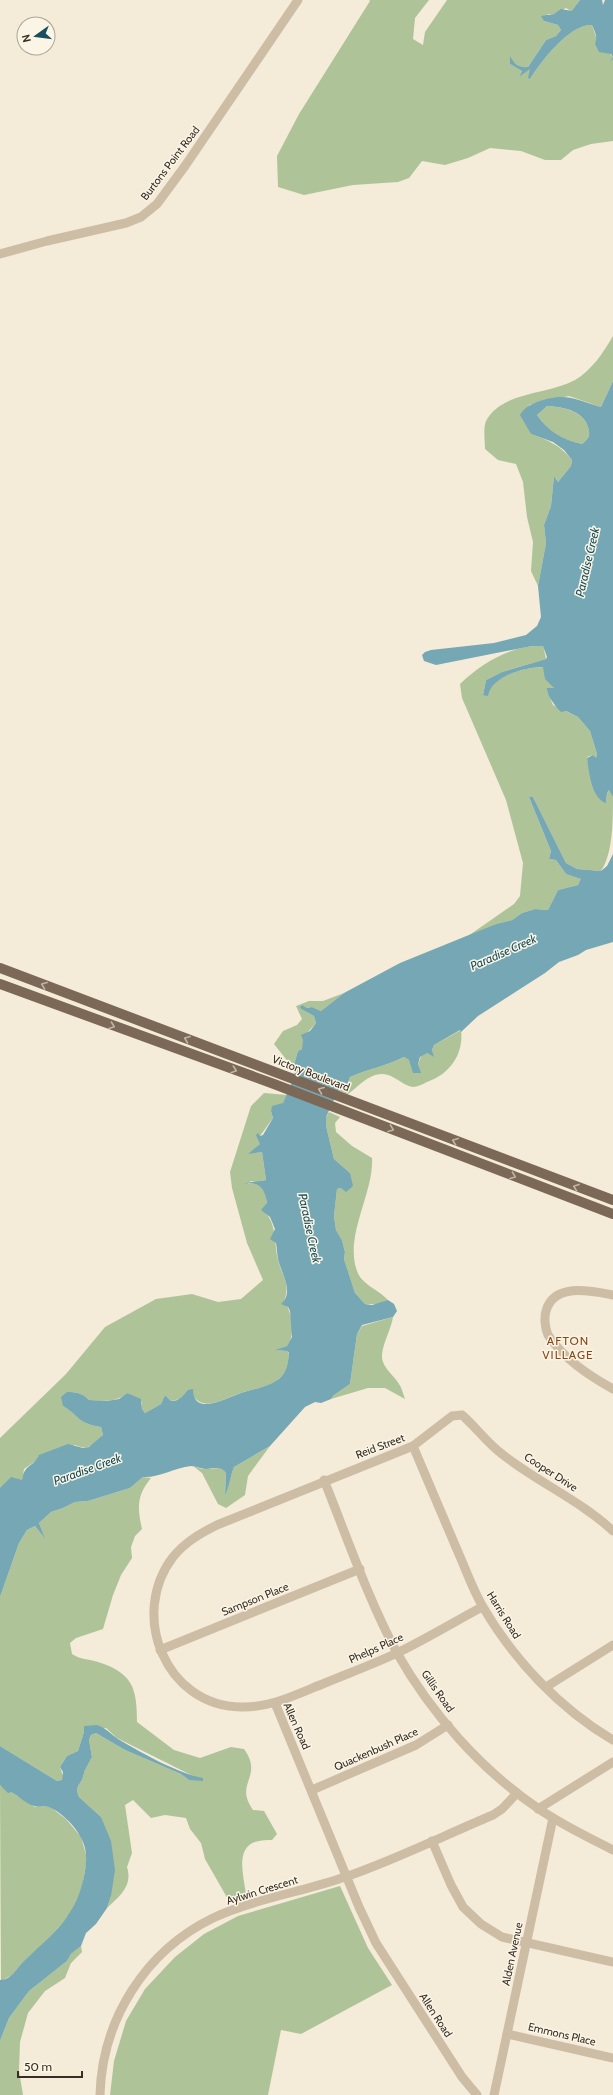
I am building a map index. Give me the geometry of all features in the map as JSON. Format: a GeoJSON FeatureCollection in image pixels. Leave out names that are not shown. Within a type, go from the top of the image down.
{"type":"FeatureCollection","features":[{"type":"Feature","properties":{"kind":"main road","name":"Victory Boulevard"},"geometry":{"type":"LineString","coordinates":[[0,968],[613,1200]]}},
{"type":"Feature","properties":{"kind":"main road"},"geometry":{"type":"LineString","coordinates":[[0,984],[274,1084],[613,1214]]}},
{"type":"Feature","properties":{"kind":"street","name":"Burtons Point Road"},"geometry":{"type":"LineString","coordinates":[[0,254],[47,241],[126,223],[141,217],[157,204],[185,166],[298,0]]}},
{"type":"Feature","properties":{"kind":"street"},"geometry":{"type":"LineString","coordinates":[[613,1294],[575,1290],[565,1292],[557,1296],[547,1307],[545,1318],[547,1333],[566,1355],[583,1371],[613,1389]]}},
{"type":"Feature","properties":{"kind":"street","name":"Reid Street"},"geometry":{"type":"LineString","coordinates":[[324,1480],[413,1446],[452,1416],[462,1415],[479,1431]]}},
{"type":"Feature","properties":{"kind":"street","name":"Cooper Drive"},"geometry":{"type":"LineString","coordinates":[[479,1431],[501,1453],[538,1480],[596,1515],[613,1531]]}},
{"type":"Feature","properties":{"kind":"street","name":"Harris Road"},"geometry":{"type":"LineString","coordinates":[[413,1446],[482,1607],[508,1645],[546,1687],[568,1708],[596,1731],[613,1740]]}},
{"type":"Feature","properties":{"kind":"street","name":"Gillis Road"},"geometry":{"type":"LineString","coordinates":[[324,1480],[360,1569],[398,1653],[425,1696],[448,1725],[480,1760],[517,1793],[553,1818],[613,1850]]}},
{"type":"Feature","properties":{"kind":"street","name":"Allen Road"},"geometry":{"type":"LineString","coordinates":[[324,1480],[217,1525],[190,1540],[179,1549],[164,1572],[155,1596],[153,1615],[155,1633],[160,1650],[171,1670],[180,1680],[206,1699],[240,1707],[275,1703],[346,1876],[376,1943],[462,2078],[477,2095]]}},
{"type":"Feature","properties":{"kind":"street","name":"Sampson Place"},"geometry":{"type":"LineString","coordinates":[[160,1650],[360,1569]]}},
{"type":"Feature","properties":{"kind":"street","name":"Phelps Place"},"geometry":{"type":"LineString","coordinates":[[275,1703],[398,1653],[482,1607]]}},
{"type":"Feature","properties":{"kind":"street"},"geometry":{"type":"LineString","coordinates":[[546,1687],[613,1645]]}},
{"type":"Feature","properties":{"kind":"street","name":"Quackenbush Place"},"geometry":{"type":"LineString","coordinates":[[312,1790],[416,1745],[448,1725]]}},
{"type":"Feature","properties":{"kind":"street"},"geometry":{"type":"LineString","coordinates":[[538,1808],[613,1762]]}},
{"type":"Feature","properties":{"kind":"street","name":"Aylwin Crescent"},"geometry":{"type":"LineString","coordinates":[[100,2095],[103,2060],[116,2018],[136,1983],[163,1952],[195,1928],[213,1918],[346,1876],[432,1841],[493,1815],[502,1809],[517,1793]]}},
{"type":"Feature","properties":{"kind":"street","name":"Alden Avenue"},"geometry":{"type":"LineString","coordinates":[[494,2095],[553,1818]]}},
{"type":"Feature","properties":{"kind":"street"},"geometry":{"type":"LineString","coordinates":[[432,1841],[451,1885],[463,1907],[481,1924],[502,1937],[613,1962]]}},
{"type":"Feature","properties":{"kind":"street","name":"Emmons Place"},"geometry":{"type":"LineString","coordinates":[[507,2034],[613,2058]]}},
{"type":"Feature","properties":{"kind":"green space"},"geometry":{"type":"Polygon","coordinates":[[[369,0],[429,0],[415,18],[413,39],[423,45],[425,32],[447,0],[580,0],[572,12],[566,8],[554,14],[548,14],[544,21],[558,25],[561,30],[556,36],[546,40],[528,67],[522,68],[513,62],[510,64],[522,71],[519,77],[530,68],[530,79],[548,54],[565,37],[574,30],[583,26],[592,25],[597,40],[613,57],[613,141],[591,144],[573,150],[561,160],[545,160],[521,151],[490,148],[468,158],[445,165],[422,161],[409,178],[398,182],[353,185],[304,195],[278,187],[277,156],[299,114],[370,1],[369,0]]]}},
{"type":"Feature","properties":{"kind":"green space"},"geometry":{"type":"Polygon","coordinates":[[[613,336],[613,381],[601,407],[569,396],[529,405],[529,429],[531,434],[543,438],[563,450],[572,460],[571,466],[558,482],[554,476],[551,506],[544,525],[546,543],[538,586],[531,571],[533,542],[527,517],[523,482],[516,464],[498,460],[485,449],[485,424],[493,411],[503,404],[526,395],[564,385],[581,376],[597,361],[613,336]]]}},
{"type":"Feature","properties":{"kind":"green space"},"geometry":{"type":"Polygon","coordinates":[[[547,406],[567,409],[579,415],[587,424],[589,437],[587,440],[582,444],[568,440],[556,434],[546,426],[537,415],[547,406]]]}},
{"type":"Feature","properties":{"kind":"green space"},"geometry":{"type":"Polygon","coordinates":[[[543,645],[546,659],[502,672],[486,680],[483,695],[503,677],[526,669],[543,667],[554,688],[547,688],[553,705],[578,717],[590,731],[597,754],[596,759],[593,755],[587,757],[589,767],[606,803],[607,793],[610,789],[613,797],[612,836],[608,856],[601,871],[577,869],[566,863],[533,797],[529,797],[551,851],[549,859],[556,860],[566,874],[582,879],[578,885],[558,890],[548,910],[535,909],[522,913],[512,920],[496,924],[468,936],[514,904],[520,896],[523,863],[506,800],[462,698],[460,684],[478,669],[498,657],[520,648],[543,645]]]}},
{"type":"Feature","properties":{"kind":"green space"},"geometry":{"type":"Polygon","coordinates":[[[344,993],[321,1011],[312,1007],[307,1008],[301,1005],[301,1009],[314,1016],[316,1023],[306,1034],[302,1049],[298,1051],[293,1068],[274,1044],[283,1031],[297,1025],[302,1019],[296,1006],[309,1001],[323,1001],[344,993]]]}},
{"type":"Feature","properties":{"kind":"green space"},"geometry":{"type":"Polygon","coordinates":[[[461,1030],[458,1055],[449,1068],[435,1078],[413,1087],[389,1075],[381,1074],[371,1076],[348,1094],[338,1091],[347,1084],[350,1077],[404,1057],[409,1060],[420,1073],[418,1064],[422,1054],[427,1053],[433,1056],[432,1050],[434,1045],[461,1030]]]}},
{"type":"Feature","properties":{"kind":"green space"},"geometry":{"type":"Polygon","coordinates":[[[264,1093],[287,1095],[283,1103],[271,1111],[273,1118],[260,1136],[260,1144],[253,1153],[262,1152],[266,1180],[257,1182],[251,1181],[247,1184],[257,1184],[265,1190],[267,1203],[264,1211],[273,1227],[278,1260],[287,1289],[284,1301],[291,1317],[292,1330],[290,1342],[287,1346],[276,1350],[287,1351],[289,1354],[288,1364],[284,1373],[279,1379],[271,1384],[210,1404],[198,1401],[193,1396],[171,1401],[165,1395],[161,1404],[145,1413],[142,1409],[142,1402],[127,1393],[114,1400],[104,1401],[89,1400],[79,1393],[67,1392],[63,1406],[87,1424],[101,1427],[103,1435],[97,1442],[90,1446],[80,1447],[75,1445],[37,1460],[24,1469],[22,1480],[0,1488],[0,1438],[66,1374],[105,1327],[156,1299],[192,1294],[218,1302],[241,1299],[263,1280],[247,1243],[232,1188],[230,1172],[251,1106],[264,1093]]]}},
{"type":"Feature","properties":{"kind":"green space"},"geometry":{"type":"Polygon","coordinates":[[[329,1112],[340,1117],[335,1123],[336,1132],[352,1146],[372,1158],[369,1186],[354,1244],[354,1258],[357,1271],[362,1280],[388,1300],[379,1304],[365,1304],[355,1293],[344,1259],[345,1252],[342,1240],[336,1230],[334,1216],[337,1189],[341,1188],[350,1173],[334,1159],[326,1126],[326,1117],[329,1112]]]}},
{"type":"Feature","properties":{"kind":"green space"},"geometry":{"type":"Polygon","coordinates":[[[393,1317],[384,1345],[382,1359],[402,1389],[405,1399],[385,1388],[368,1388],[331,1399],[334,1395],[350,1384],[357,1334],[362,1326],[393,1317]]]}},
{"type":"Feature","properties":{"kind":"green space"},"geometry":{"type":"Polygon","coordinates":[[[270,1446],[248,1476],[245,1495],[226,1508],[218,1504],[202,1473],[193,1466],[202,1469],[220,1468],[224,1470],[226,1473],[225,1494],[234,1467],[270,1446]]]}},
{"type":"Feature","properties":{"kind":"green space"},"geometry":{"type":"Polygon","coordinates":[[[143,1477],[151,1478],[143,1490],[139,1502],[139,1514],[142,1529],[135,1536],[131,1547],[132,1558],[121,1575],[113,1595],[103,1629],[76,1638],[70,1643],[72,1654],[112,1667],[120,1672],[131,1684],[134,1692],[137,1722],[174,1750],[200,1758],[231,1747],[244,1749],[251,1764],[246,1792],[248,1801],[253,1810],[264,1811],[277,1834],[272,1840],[260,1841],[251,1844],[246,1849],[243,1856],[242,1865],[246,1894],[229,1901],[205,1859],[201,1843],[190,1829],[186,1818],[165,1815],[151,1818],[133,1800],[125,1805],[132,1853],[127,1867],[127,1885],[121,1895],[107,1908],[111,1896],[101,1817],[79,1797],[77,1791],[92,1757],[89,1740],[91,1735],[96,1733],[125,1750],[181,1774],[189,1780],[193,1776],[117,1738],[106,1728],[84,1732],[78,1751],[67,1756],[60,1767],[63,1776],[62,1780],[57,1781],[0,1746],[0,1597],[19,1543],[27,1530],[35,1526],[44,1538],[39,1523],[51,1512],[75,1502],[88,1501],[130,1488],[143,1477]]]}},
{"type":"Feature","properties":{"kind":"green space"},"geometry":{"type":"Polygon","coordinates":[[[0,1785],[35,1807],[49,1806],[66,1819],[81,1837],[87,1858],[82,1889],[70,1914],[44,1944],[22,1963],[12,1975],[1,1981],[0,1785]]]}},
{"type":"Feature","properties":{"kind":"green space"},"geometry":{"type":"Polygon","coordinates":[[[340,1886],[368,1948],[392,1985],[301,2034],[281,2030],[268,2095],[110,2095],[114,2061],[126,2021],[145,1989],[175,1957],[204,1934],[238,1916],[340,1886]]]}},
{"type":"Feature","properties":{"kind":"green space"},"geometry":{"type":"Polygon","coordinates":[[[81,1946],[82,1952],[71,1963],[65,1978],[45,1991],[28,2013],[20,2042],[19,2071],[23,2095],[0,2095],[0,2041],[9,2018],[29,1991],[67,1961],[71,1954],[81,1946]]]}},
{"type":"Feature","properties":{"kind":"water"},"geometry":{"type":"Polygon","coordinates":[[[580,0],[602,0],[603,5],[605,0],[613,0],[613,57],[611,54],[599,52],[595,44],[596,37],[592,25],[583,26],[574,30],[556,45],[530,79],[528,78],[530,69],[519,77],[522,71],[510,64],[510,56],[517,65],[528,67],[546,40],[556,36],[561,30],[558,25],[544,21],[541,16],[554,14],[561,9],[572,11],[580,0]]]}},
{"type":"Feature","properties":{"kind":"water","name":"Paradise Creek"},"geometry":{"type":"Polygon","coordinates":[[[613,381],[613,797],[609,790],[607,793],[606,803],[597,796],[590,777],[587,758],[593,755],[596,758],[597,754],[590,731],[578,717],[566,711],[561,712],[554,704],[548,694],[547,688],[554,688],[545,679],[543,667],[536,667],[510,674],[495,683],[488,696],[483,695],[486,680],[502,672],[546,659],[547,657],[543,646],[532,646],[436,665],[424,661],[422,655],[431,650],[494,643],[526,635],[537,626],[541,617],[538,586],[546,543],[544,525],[551,506],[554,476],[558,482],[571,466],[572,460],[564,450],[553,442],[531,434],[520,415],[532,404],[555,397],[576,399],[601,407],[613,381]],[[547,406],[537,415],[541,421],[556,434],[568,440],[582,444],[589,435],[587,424],[584,419],[573,411],[547,406]]]}},
{"type":"Feature","properties":{"kind":"water","name":"Paradise Creek"},"geometry":{"type":"Polygon","coordinates":[[[529,797],[533,797],[566,863],[577,869],[601,871],[607,866],[613,854],[613,942],[586,950],[578,955],[559,962],[545,973],[478,1016],[461,1032],[460,1030],[434,1045],[432,1050],[434,1057],[427,1053],[420,1057],[418,1064],[421,1073],[413,1073],[409,1060],[404,1057],[350,1077],[347,1085],[338,1091],[326,1117],[326,1126],[334,1159],[350,1173],[353,1186],[346,1192],[341,1188],[337,1189],[334,1216],[336,1230],[342,1240],[345,1252],[344,1259],[355,1293],[365,1304],[372,1305],[388,1300],[394,1304],[397,1311],[393,1317],[362,1325],[357,1334],[350,1384],[334,1395],[331,1399],[321,1403],[315,1402],[305,1407],[270,1446],[234,1467],[225,1495],[226,1473],[222,1469],[204,1469],[191,1466],[155,1476],[143,1477],[130,1488],[88,1501],[75,1502],[51,1512],[39,1523],[45,1539],[35,1526],[27,1530],[19,1543],[0,1597],[0,1488],[11,1477],[22,1480],[27,1468],[35,1462],[39,1455],[68,1444],[83,1448],[89,1447],[103,1435],[101,1427],[87,1424],[63,1406],[61,1397],[67,1392],[79,1393],[89,1400],[107,1401],[119,1399],[127,1393],[141,1399],[142,1409],[145,1413],[161,1404],[165,1395],[171,1401],[174,1401],[181,1398],[188,1390],[193,1389],[195,1398],[199,1402],[205,1404],[212,1403],[270,1384],[279,1379],[284,1373],[288,1364],[289,1353],[287,1351],[275,1350],[287,1346],[292,1337],[290,1311],[288,1307],[281,1304],[287,1294],[286,1282],[278,1259],[276,1243],[270,1239],[275,1229],[270,1217],[261,1210],[267,1203],[265,1194],[261,1187],[250,1183],[244,1184],[266,1180],[262,1152],[248,1154],[260,1144],[256,1135],[258,1133],[260,1136],[263,1135],[273,1118],[271,1111],[272,1106],[283,1103],[295,1075],[293,1068],[298,1051],[302,1049],[303,1040],[301,1035],[310,1031],[316,1023],[314,1016],[300,1007],[302,1005],[307,1008],[312,1007],[321,1011],[344,993],[400,963],[496,924],[512,920],[522,913],[535,909],[548,910],[558,890],[578,885],[581,879],[566,874],[556,860],[549,859],[551,851],[529,797]]]}},
{"type":"Feature","properties":{"kind":"water"},"geometry":{"type":"Polygon","coordinates":[[[97,1725],[106,1729],[118,1739],[148,1756],[193,1776],[203,1778],[203,1781],[189,1780],[181,1774],[125,1750],[96,1733],[91,1735],[89,1740],[92,1757],[77,1791],[79,1797],[101,1817],[111,1841],[115,1870],[111,1896],[107,1908],[96,1924],[86,1933],[81,1946],[71,1954],[67,1961],[29,1991],[9,2018],[0,2041],[0,1980],[4,1980],[13,1974],[63,1922],[77,1900],[82,1886],[86,1857],[84,1845],[80,1836],[71,1823],[62,1815],[47,1806],[36,1807],[31,1805],[11,1792],[8,1793],[0,1785],[0,1746],[57,1781],[62,1780],[63,1772],[60,1767],[67,1756],[78,1751],[84,1732],[84,1726],[97,1725]]]}},
{"type":"Feature","properties":{"kind":"district","name":"AFTON VILLAGE"},"geometry":{"type":"Point","coordinates":[568,1347]}}]}
